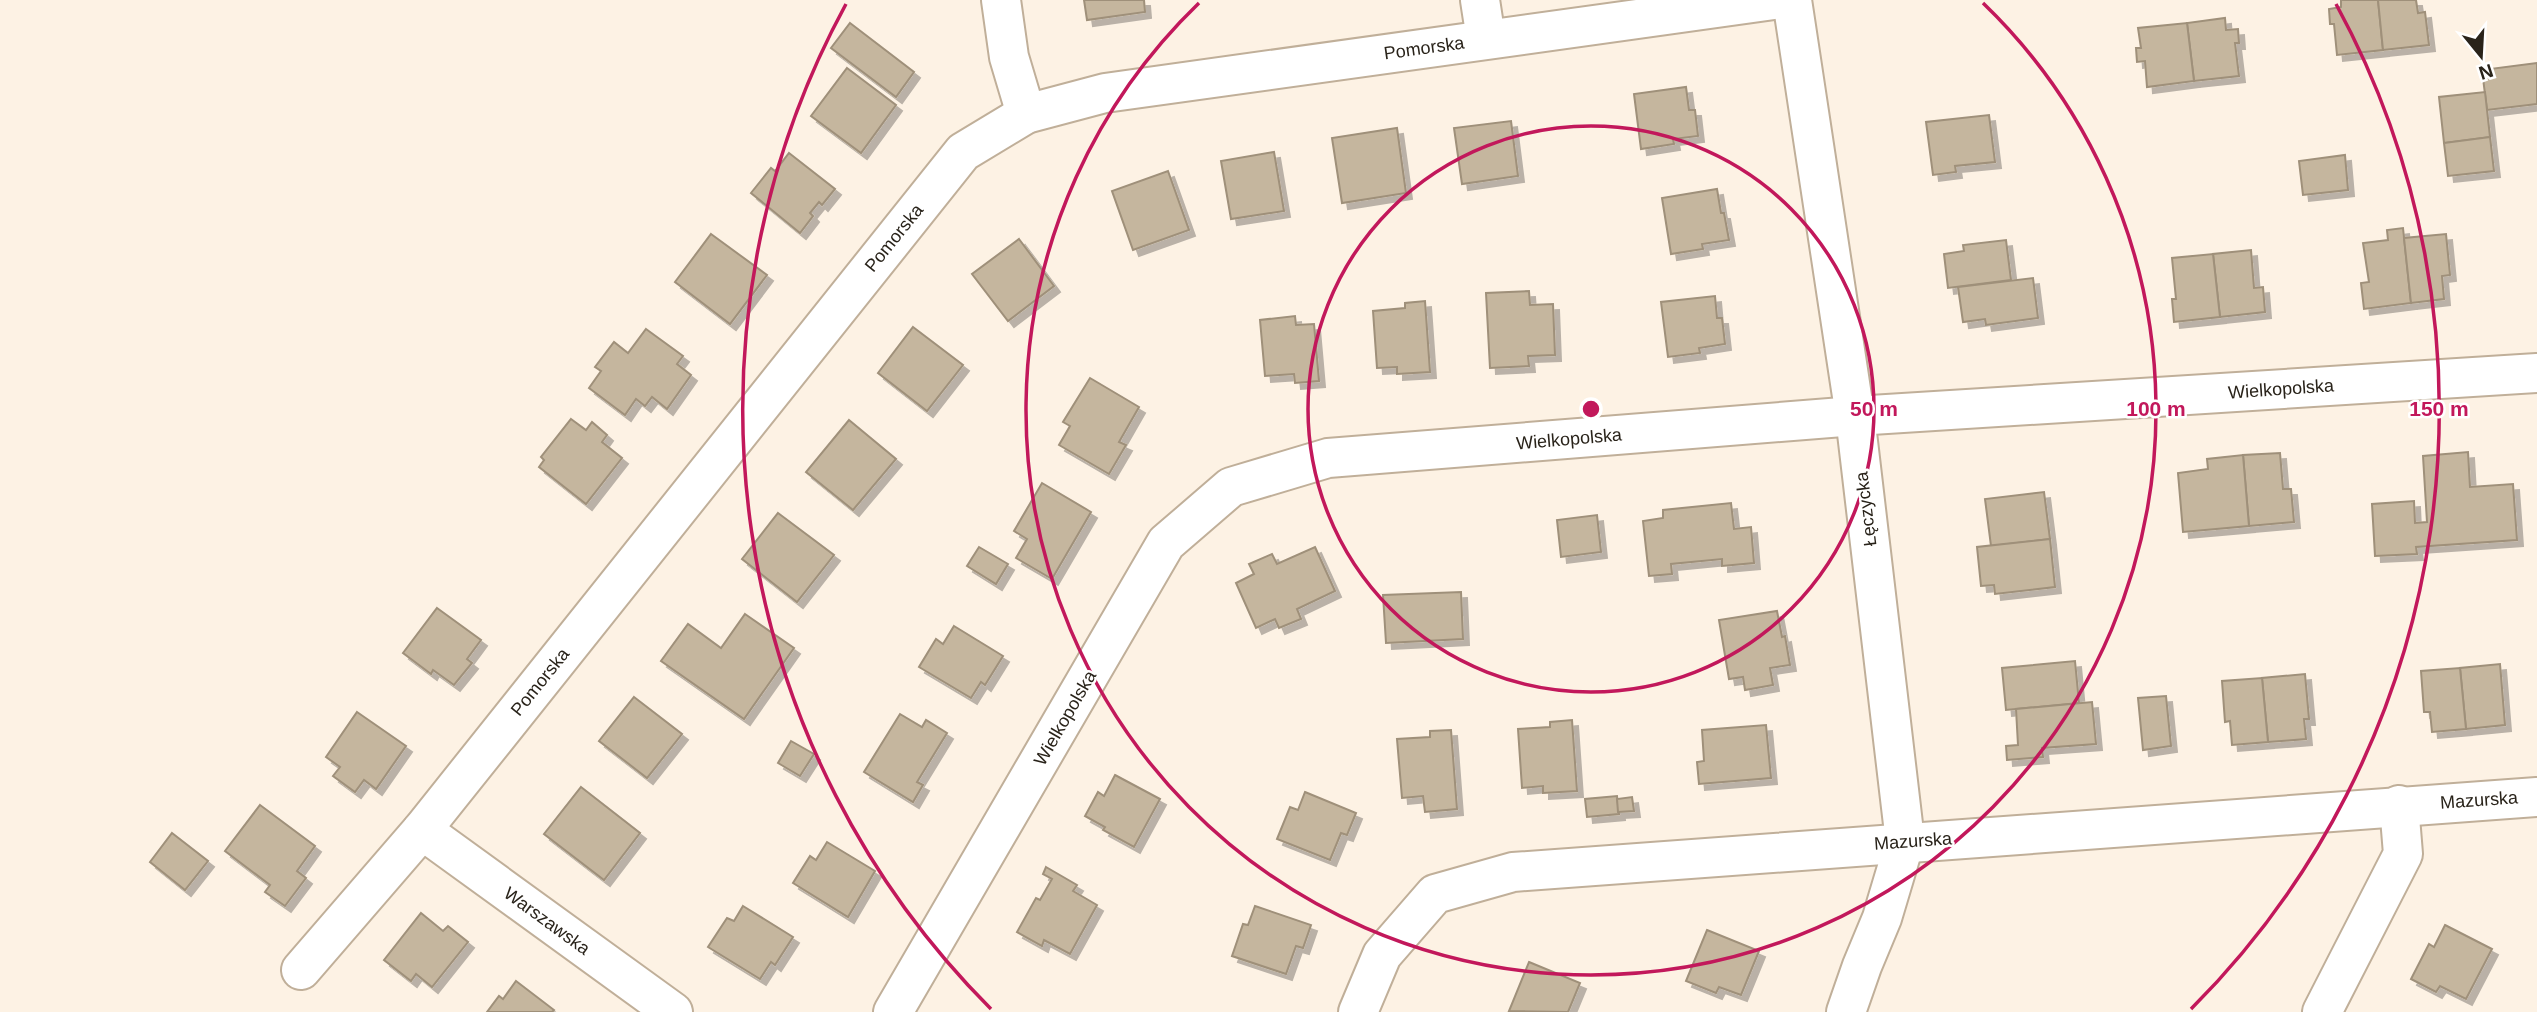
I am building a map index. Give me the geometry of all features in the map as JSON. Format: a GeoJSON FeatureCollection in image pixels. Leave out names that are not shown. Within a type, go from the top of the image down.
{"type":"FeatureCollection","features":[{"type":"Feature","properties":{"kind":"street"},"geometry":{"type":"LineString","coordinates":[[1001,0],[1009,57],[1026,114]]}},
{"type":"Feature","properties":{"kind":"street"},"geometry":{"type":"LineString","coordinates":[[1480,0],[1486,39]]}},
{"type":"Feature","properties":{"kind":"street","name":"Pomorska"},"geometry":{"type":"LineString","coordinates":[[301,970],[422,830],[963,152],[1026,114],[1105,93],[1774,0]]}},
{"type":"Feature","properties":{"kind":"street","name":"Łęczycka"},"geometry":{"type":"LineString","coordinates":[[1792,0],[1855,416],[1905,841],[1882,918],[1861,966],[1846,1012]]}},
{"type":"Feature","properties":{"kind":"street","name":"Wielkopolska"},"geometry":{"type":"LineString","coordinates":[[893,1012],[1166,543],[1231,487],[1328,458],[1855,416],[2537,373]]}},
{"type":"Feature","properties":{"kind":"street","name":"Mazurska"},"geometry":{"type":"LineString","coordinates":[[1358,1012],[1382,955],[1435,894],[1513,872],[1905,841],[2537,797]]}},
{"type":"Feature","properties":{"kind":"street"},"geometry":{"type":"LineString","coordinates":[[2322,1012],[2403,855],[2399,805]]}},
{"type":"Feature","properties":{"kind":"street","name":"Warszawska"},"geometry":{"type":"LineString","coordinates":[[422,830],[673,1012]]}},
{"type":"Feature","properties":{"kind":"building"},"geometry":{"type":"Polygon","coordinates":[[[1084,0],[1144,0],[1145,12],[1087,20],[1084,0]]]}},
{"type":"Feature","properties":{"kind":"building"},"geometry":{"type":"Polygon","coordinates":[[[2341,0],[2378,0],[2383,50],[2337,55],[2334,24],[2330,24],[2329,9],[2341,7],[2341,0]]]}},
{"type":"Feature","properties":{"kind":"building"},"geometry":{"type":"Polygon","coordinates":[[[2378,0],[2416,0],[2418,13],[2425,12],[2429,45],[2383,50],[2378,0]]]}},
{"type":"Feature","properties":{"kind":"building"},"geometry":{"type":"Polygon","coordinates":[[[2225,18],[2226,30],[2238,29],[2239,43],[2235,43],[2239,76],[2194,81],[2187,23],[2225,18]]]}},
{"type":"Feature","properties":{"kind":"building"},"geometry":{"type":"Polygon","coordinates":[[[850,23],[914,72],[896,97],[831,48],[850,23]]]}},
{"type":"Feature","properties":{"kind":"building"},"geometry":{"type":"Polygon","coordinates":[[[2187,23],[2194,81],[2147,87],[2145,61],[2137,62],[2136,48],[2141,48],[2138,28],[2187,23]]]}},
{"type":"Feature","properties":{"kind":"building"},"geometry":{"type":"Polygon","coordinates":[[[2537,63],[2537,104],[2487,110],[2482,70],[2537,63]]]}},
{"type":"Feature","properties":{"kind":"building"},"geometry":{"type":"Polygon","coordinates":[[[847,68],[896,105],[861,153],[811,116],[847,68]]]}},
{"type":"Feature","properties":{"kind":"building"},"geometry":{"type":"Polygon","coordinates":[[[1686,87],[1689,110],[1695,110],[1698,136],[1673,139],[1674,144],[1641,149],[1634,94],[1686,87]]]}},
{"type":"Feature","properties":{"kind":"building"},"geometry":{"type":"Polygon","coordinates":[[[2485,92],[2490,137],[2444,143],[2439,97],[2485,92]]]}},
{"type":"Feature","properties":{"kind":"building"},"geometry":{"type":"Polygon","coordinates":[[[1989,115],[1995,162],[1955,166],[1956,172],[1933,175],[1926,122],[1989,115]]]}},
{"type":"Feature","properties":{"kind":"building"},"geometry":{"type":"Polygon","coordinates":[[[1511,121],[1518,176],[1462,184],[1454,128],[1511,121]]]}},
{"type":"Feature","properties":{"kind":"building"},"geometry":{"type":"Polygon","coordinates":[[[1397,128],[1406,193],[1342,203],[1332,138],[1397,128]]]}},
{"type":"Feature","properties":{"kind":"building"},"geometry":{"type":"Polygon","coordinates":[[[2490,137],[2494,171],[2448,176],[2444,143],[2490,137]]]}},
{"type":"Feature","properties":{"kind":"building"},"geometry":{"type":"Polygon","coordinates":[[[1274,152],[1284,211],[1231,219],[1221,161],[1274,152]]]}},
{"type":"Feature","properties":{"kind":"building"},"geometry":{"type":"Polygon","coordinates":[[[789,153],[835,189],[822,205],[819,202],[810,213],[813,216],[800,233],[751,193],[771,168],[775,171],[789,153]]]}},
{"type":"Feature","properties":{"kind":"building"},"geometry":{"type":"Polygon","coordinates":[[[2345,155],[2348,190],[2303,195],[2299,161],[2345,155]]]}},
{"type":"Feature","properties":{"kind":"building"},"geometry":{"type":"Polygon","coordinates":[[[1168,171],[1189,230],[1133,250],[1112,191],[1168,171]]]}},
{"type":"Feature","properties":{"kind":"building"},"geometry":{"type":"Polygon","coordinates":[[[1717,189],[1729,240],[1702,244],[1703,249],[1671,254],[1662,198],[1717,189]]]}},
{"type":"Feature","properties":{"kind":"building"},"geometry":{"type":"Polygon","coordinates":[[[2403,228],[2411,303],[2364,309],[2361,283],[2369,282],[2363,243],[2388,240],[2387,230],[2403,228]]]}},
{"type":"Feature","properties":{"kind":"building"},"geometry":{"type":"Polygon","coordinates":[[[711,234],[767,275],[730,324],[675,282],[711,234]]]}},
{"type":"Feature","properties":{"kind":"building"},"geometry":{"type":"Polygon","coordinates":[[[2446,234],[2450,275],[2442,276],[2444,299],[2411,303],[2404,238],[2446,234]]]}},
{"type":"Feature","properties":{"kind":"building"},"geometry":{"type":"Polygon","coordinates":[[[1019,239],[1054,286],[1008,321],[972,274],[1019,239]]]}},
{"type":"Feature","properties":{"kind":"building"},"geometry":{"type":"Polygon","coordinates":[[[2006,240],[2011,280],[1948,288],[1944,254],[1964,251],[1963,245],[2006,240]]]}},
{"type":"Feature","properties":{"kind":"building"},"geometry":{"type":"Polygon","coordinates":[[[2251,250],[2254,288],[2263,287],[2265,312],[2220,317],[2213,254],[2251,250]]]}},
{"type":"Feature","properties":{"kind":"building"},"geometry":{"type":"Polygon","coordinates":[[[2213,254],[2220,317],[2174,322],[2172,299],[2176,299],[2172,258],[2213,254]]]}},
{"type":"Feature","properties":{"kind":"building"},"geometry":{"type":"Polygon","coordinates":[[[2033,278],[2038,318],[1986,325],[1985,319],[1963,322],[1958,287],[2033,278]]]}},
{"type":"Feature","properties":{"kind":"building"},"geometry":{"type":"Polygon","coordinates":[[[1529,291],[1530,305],[1553,304],[1555,355],[1528,356],[1529,366],[1490,368],[1486,293],[1529,291]]]}},
{"type":"Feature","properties":{"kind":"building"},"geometry":{"type":"Polygon","coordinates":[[[1715,296],[1717,318],[1722,318],[1725,344],[1699,348],[1700,353],[1668,357],[1661,302],[1715,296]]]}},
{"type":"Feature","properties":{"kind":"building"},"geometry":{"type":"Polygon","coordinates":[[[1425,301],[1430,372],[1397,374],[1397,367],[1377,368],[1373,311],[1405,308],[1405,303],[1425,301]]]}},
{"type":"Feature","properties":{"kind":"building"},"geometry":{"type":"Polygon","coordinates":[[[1295,316],[1296,325],[1314,324],[1319,381],[1295,383],[1294,374],[1265,376],[1260,320],[1295,316]]]}},
{"type":"Feature","properties":{"kind":"building"},"geometry":{"type":"Polygon","coordinates":[[[913,327],[963,365],[927,411],[878,373],[913,327]]]}},
{"type":"Feature","properties":{"kind":"building"},"geometry":{"type":"Polygon","coordinates":[[[646,329],[683,356],[677,364],[691,375],[667,409],[652,397],[645,406],[636,399],[625,415],[589,388],[601,371],[595,367],[614,342],[628,353],[646,329]]]}},
{"type":"Feature","properties":{"kind":"building"},"geometry":{"type":"Polygon","coordinates":[[[1090,378],[1139,407],[1119,442],[1126,445],[1109,474],[1059,445],[1070,426],[1063,422],[1090,378]]]}},
{"type":"Feature","properties":{"kind":"building"},"geometry":{"type":"Polygon","coordinates":[[[571,419],[586,430],[592,422],[607,435],[602,442],[622,458],[586,504],[539,467],[544,460],[541,457],[571,419]]]}},
{"type":"Feature","properties":{"kind":"building"},"geometry":{"type":"Polygon","coordinates":[[[849,420],[896,459],[853,510],[806,472],[849,420]]]}},
{"type":"Feature","properties":{"kind":"building"},"geometry":{"type":"Polygon","coordinates":[[[2468,452],[2470,487],[2513,484],[2517,540],[2416,547],[2417,554],[2375,556],[2372,504],[2414,501],[2415,523],[2427,522],[2423,456],[2468,452]]]}},
{"type":"Feature","properties":{"kind":"building"},"geometry":{"type":"Polygon","coordinates":[[[2280,453],[2283,489],[2291,489],[2294,522],[2249,526],[2243,455],[2280,453]]]}},
{"type":"Feature","properties":{"kind":"building"},"geometry":{"type":"Polygon","coordinates":[[[2243,455],[2249,526],[2183,532],[2178,473],[2208,469],[2207,459],[2243,455]]]}},
{"type":"Feature","properties":{"kind":"building"},"geometry":{"type":"Polygon","coordinates":[[[1042,483],[1091,512],[1052,579],[1016,558],[1027,539],[1014,531],[1042,483]]]}},
{"type":"Feature","properties":{"kind":"building"},"geometry":{"type":"Polygon","coordinates":[[[2044,492],[2050,539],[1991,546],[1985,499],[2044,492]]]}},
{"type":"Feature","properties":{"kind":"building"},"geometry":{"type":"Polygon","coordinates":[[[1731,503],[1734,529],[1751,527],[1754,563],[1722,566],[1722,559],[1671,564],[1672,574],[1649,576],[1643,521],[1663,518],[1663,510],[1731,503]]]}},
{"type":"Feature","properties":{"kind":"building"},"geometry":{"type":"Polygon","coordinates":[[[778,513],[834,555],[797,602],[742,559],[778,513]]]}},
{"type":"Feature","properties":{"kind":"building"},"geometry":{"type":"Polygon","coordinates":[[[1597,515],[1601,552],[1561,557],[1557,520],[1597,515]]]}},
{"type":"Feature","properties":{"kind":"building"},"geometry":{"type":"Polygon","coordinates":[[[2050,539],[2055,587],[1995,594],[1994,585],[1981,586],[1977,547],[2050,539]]]}},
{"type":"Feature","properties":{"kind":"building"},"geometry":{"type":"Polygon","coordinates":[[[979,547],[1008,564],[996,584],[967,566],[979,547]]]}},
{"type":"Feature","properties":{"kind":"building"},"geometry":{"type":"Polygon","coordinates":[[[1315,547],[1335,591],[1297,609],[1301,619],[1279,628],[1275,619],[1256,628],[1236,583],[1254,574],[1249,564],[1272,554],[1277,564],[1315,547]]]}},
{"type":"Feature","properties":{"kind":"building"},"geometry":{"type":"Polygon","coordinates":[[[1461,592],[1463,639],[1386,643],[1383,595],[1461,592]]]}},
{"type":"Feature","properties":{"kind":"building"},"geometry":{"type":"Polygon","coordinates":[[[437,608],[481,640],[467,659],[472,663],[454,685],[433,670],[431,674],[403,653],[437,608]]]}},
{"type":"Feature","properties":{"kind":"building"},"geometry":{"type":"Polygon","coordinates":[[[1777,611],[1790,665],[1770,668],[1773,685],[1745,690],[1743,677],[1729,679],[1719,620],[1777,611]]]}},
{"type":"Feature","properties":{"kind":"building"},"geometry":{"type":"Polygon","coordinates":[[[745,614],[794,648],[744,719],[661,661],[688,624],[721,648],[745,614]]]}},
{"type":"Feature","properties":{"kind":"building"},"geometry":{"type":"Polygon","coordinates":[[[954,626],[1003,656],[985,685],[981,682],[971,698],[919,667],[936,639],[943,644],[954,626]]]}},
{"type":"Feature","properties":{"kind":"building"},"geometry":{"type":"Polygon","coordinates":[[[2075,661],[2079,703],[2006,710],[2002,668],[2075,661]]]}},
{"type":"Feature","properties":{"kind":"building"},"geometry":{"type":"Polygon","coordinates":[[[2500,664],[2505,725],[2466,729],[2460,668],[2500,664]]]}},
{"type":"Feature","properties":{"kind":"building"},"geometry":{"type":"Polygon","coordinates":[[[2460,668],[2466,729],[2432,732],[2430,712],[2424,712],[2421,671],[2460,668]]]}},
{"type":"Feature","properties":{"kind":"building"},"geometry":{"type":"Polygon","coordinates":[[[2305,674],[2309,719],[2304,719],[2306,739],[2268,742],[2262,678],[2305,674]]]}},
{"type":"Feature","properties":{"kind":"building"},"geometry":{"type":"Polygon","coordinates":[[[2262,678],[2268,742],[2232,745],[2230,721],[2225,722],[2222,681],[2262,678]]]}},
{"type":"Feature","properties":{"kind":"building"},"geometry":{"type":"Polygon","coordinates":[[[2166,696],[2171,746],[2143,750],[2138,698],[2166,696]]]}},
{"type":"Feature","properties":{"kind":"building"},"geometry":{"type":"Polygon","coordinates":[[[634,697],[682,734],[647,778],[599,741],[634,697]]]}},
{"type":"Feature","properties":{"kind":"building"},"geometry":{"type":"Polygon","coordinates":[[[2092,702],[2096,744],[2042,748],[2043,757],[2007,760],[2006,746],[2018,745],[2016,709],[2092,702]]]}},
{"type":"Feature","properties":{"kind":"building"},"geometry":{"type":"Polygon","coordinates":[[[357,712],[406,746],[376,789],[364,780],[355,792],[333,776],[340,767],[326,757],[357,712]]]}},
{"type":"Feature","properties":{"kind":"building"},"geometry":{"type":"Polygon","coordinates":[[[900,714],[922,727],[926,720],[947,733],[917,782],[923,785],[913,802],[864,772],[900,714]]]}},
{"type":"Feature","properties":{"kind":"building"},"geometry":{"type":"Polygon","coordinates":[[[1572,720],[1577,791],[1543,793],[1543,786],[1522,788],[1518,729],[1550,727],[1550,722],[1572,720]]]}},
{"type":"Feature","properties":{"kind":"building"},"geometry":{"type":"Polygon","coordinates":[[[1766,725],[1771,778],[1699,784],[1697,762],[1704,761],[1702,730],[1766,725]]]}},
{"type":"Feature","properties":{"kind":"building"},"geometry":{"type":"Polygon","coordinates":[[[1451,730],[1457,809],[1425,812],[1423,796],[1402,798],[1397,739],[1430,737],[1430,731],[1451,730]]]}},
{"type":"Feature","properties":{"kind":"building"},"geometry":{"type":"Polygon","coordinates":[[[791,741],[814,754],[800,776],[778,763],[791,741]]]}},
{"type":"Feature","properties":{"kind":"building"},"geometry":{"type":"Polygon","coordinates":[[[1115,775],[1160,799],[1134,847],[1103,830],[1105,827],[1085,816],[1098,792],[1104,796],[1115,775]]]}},
{"type":"Feature","properties":{"kind":"building"},"geometry":{"type":"Polygon","coordinates":[[[581,787],[640,833],[604,880],[544,834],[581,787]]]}},
{"type":"Feature","properties":{"kind":"building"},"geometry":{"type":"Polygon","coordinates":[[[1305,792],[1356,813],[1347,835],[1341,833],[1330,860],[1277,839],[1290,807],[1298,810],[1305,792]]]}},
{"type":"Feature","properties":{"kind":"building"},"geometry":{"type":"Polygon","coordinates":[[[1617,796],[1619,814],[1587,817],[1585,799],[1617,796]]]}},
{"type":"Feature","properties":{"kind":"building"},"geometry":{"type":"Polygon","coordinates":[[[1632,797],[1634,811],[1618,812],[1617,799],[1632,797]]]}},
{"type":"Feature","properties":{"kind":"building"},"geometry":{"type":"Polygon","coordinates":[[[260,805],[315,846],[297,871],[306,878],[285,906],[265,892],[270,885],[225,851],[260,805]]]}},
{"type":"Feature","properties":{"kind":"building"},"geometry":{"type":"Polygon","coordinates":[[[172,833],[208,861],[185,890],[150,862],[172,833]]]}},
{"type":"Feature","properties":{"kind":"building"},"geometry":{"type":"Polygon","coordinates":[[[827,842],[875,871],[848,917],[793,883],[810,856],[816,860],[827,842]]]}},
{"type":"Feature","properties":{"kind":"building"},"geometry":{"type":"Polygon","coordinates":[[[1046,867],[1077,885],[1073,891],[1097,905],[1070,954],[1044,940],[1042,946],[1017,932],[1036,898],[1040,900],[1052,879],[1043,874],[1046,867]]]}},
{"type":"Feature","properties":{"kind":"building"},"geometry":{"type":"Polygon","coordinates":[[[743,906],[793,937],[775,965],[771,962],[760,979],[708,947],[727,918],[734,921],[743,906]]]}},
{"type":"Feature","properties":{"kind":"building"},"geometry":{"type":"Polygon","coordinates":[[[1255,906],[1311,925],[1303,948],[1296,946],[1286,974],[1232,956],[1243,924],[1248,925],[1255,906]]]}},
{"type":"Feature","properties":{"kind":"building"},"geometry":{"type":"Polygon","coordinates":[[[421,913],[443,931],[448,926],[468,942],[432,987],[416,974],[411,981],[384,960],[421,913]]]}},
{"type":"Feature","properties":{"kind":"building"},"geometry":{"type":"Polygon","coordinates":[[[2445,925],[2492,949],[2466,999],[2440,986],[2436,992],[2411,979],[2429,944],[2434,947],[2445,925]]]}},
{"type":"Feature","properties":{"kind":"building"},"geometry":{"type":"Polygon","coordinates":[[[1707,930],[1759,951],[1741,995],[1719,987],[1716,993],[1686,981],[1707,930]]]}},
{"type":"Feature","properties":{"kind":"building"},"geometry":{"type":"Polygon","coordinates":[[[1529,962],[1580,983],[1568,1012],[1509,1011],[1529,962]]]}},
{"type":"Feature","properties":{"kind":"building"},"geometry":{"type":"Polygon","coordinates":[[[516,981],[554,1010],[487,1012],[499,996],[503,999],[516,981]]]}}]}
